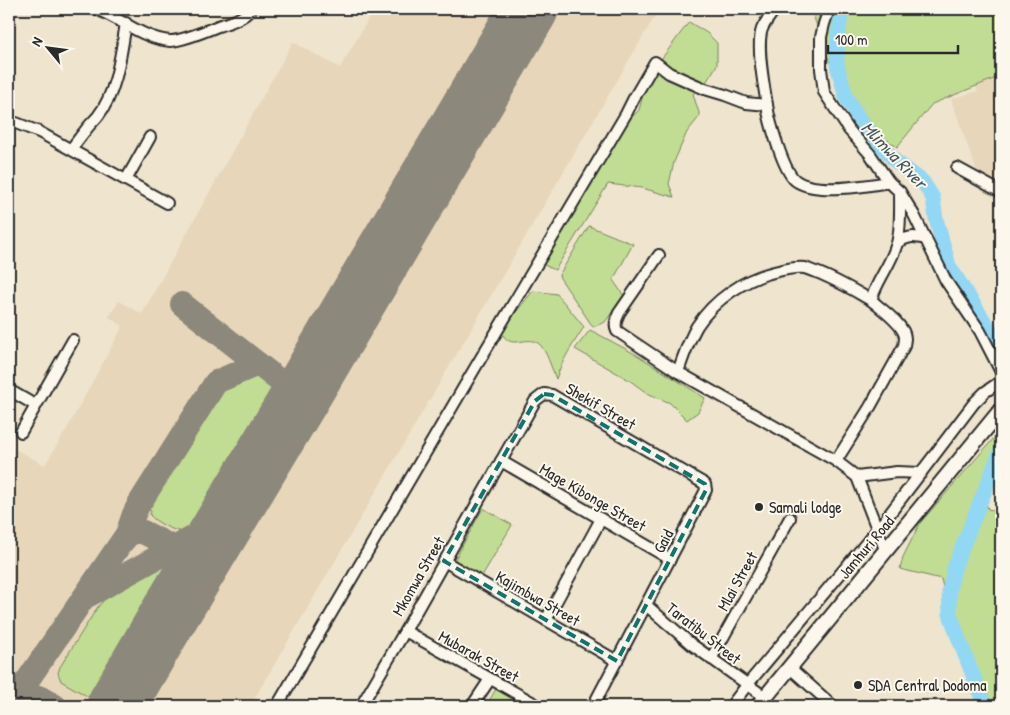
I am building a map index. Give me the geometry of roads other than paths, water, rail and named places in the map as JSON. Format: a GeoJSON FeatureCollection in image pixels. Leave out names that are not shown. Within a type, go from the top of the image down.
{"type":"FeatureCollection","features":[{"type":"Feature","properties":{"kind":"main road","name":"Jamhuri Road"},"geometry":{"type":"LineString","coordinates":[[762,702],[1001,410]]}},
{"type":"Feature","properties":{"kind":"street"},"geometry":{"type":"LineString","coordinates":[[96,9],[149,36],[171,41],[194,36],[243,17],[252,9]]}},
{"type":"Feature","properties":{"kind":"street"},"geometry":{"type":"LineString","coordinates":[[776,9],[762,29],[761,63],[769,115],[784,161],[791,175],[795,180],[804,185],[828,188],[889,182]]}},
{"type":"Feature","properties":{"kind":"street"},"geometry":{"type":"LineString","coordinates":[[829,9],[821,37],[821,69],[824,92],[889,182],[900,192],[914,215],[946,281],[980,331],[1001,372]]}},
{"type":"Feature","properties":{"kind":"street"},"geometry":{"type":"LineString","coordinates":[[71,149],[98,116],[106,103],[115,76],[126,24]]}},
{"type":"Feature","properties":{"kind":"street"},"geometry":{"type":"LineString","coordinates":[[277,706],[655,62],[669,73],[705,90],[746,103],[767,104]]}},
{"type":"Feature","properties":{"kind":"street"},"geometry":{"type":"LineString","coordinates":[[9,123],[16,123],[39,132],[167,203]]}},
{"type":"Feature","properties":{"kind":"street"},"geometry":{"type":"LineString","coordinates":[[126,180],[150,137]]}},
{"type":"Feature","properties":{"kind":"street"},"geometry":{"type":"LineString","coordinates":[[957,168],[1001,192]]}},
{"type":"Feature","properties":{"kind":"street"},"geometry":{"type":"LineString","coordinates":[[871,300],[874,288],[898,242],[900,192]]}},
{"type":"Feature","properties":{"kind":"street"},"geometry":{"type":"LineString","coordinates":[[898,242],[914,236],[926,239]]}},
{"type":"Feature","properties":{"kind":"street"},"geometry":{"type":"LineString","coordinates":[[660,255],[619,313],[615,327],[617,331],[678,372],[836,460],[857,477],[886,552]]}},
{"type":"Feature","properties":{"kind":"street"},"geometry":{"type":"LineString","coordinates":[[678,372],[696,327],[705,315],[739,286],[762,275],[782,270],[804,268],[826,276],[871,300],[892,317],[905,337],[904,346],[870,407],[836,460]]}},
{"type":"Feature","properties":{"kind":"street"},"geometry":{"type":"LineString","coordinates":[[21,432],[73,340]]}},
{"type":"Feature","properties":{"kind":"street"},"geometry":{"type":"LineString","coordinates":[[732,706],[878,530],[974,403],[984,392],[1001,381]]}},
{"type":"Feature","properties":{"kind":"street"},"geometry":{"type":"LineString","coordinates":[[9,390],[35,405]]}},
{"type":"Feature","properties":{"kind":"street","name":"Shekif Street"},"geometry":{"type":"LineString","coordinates":[[501,461],[535,401],[544,394],[552,395],[705,484],[706,490]]}},
{"type":"Feature","properties":{"kind":"street","name":"Mage Kibonge Street"},"geometry":{"type":"LineString","coordinates":[[501,461],[670,559]]}},
{"type":"Feature","properties":{"kind":"street","name":"Mkomwa Street"},"geometry":{"type":"LineString","coordinates":[[361,706],[501,461]]}},
{"type":"Feature","properties":{"kind":"street"},"geometry":{"type":"LineString","coordinates":[[857,477],[897,472],[921,473]]}},
{"type":"Feature","properties":{"kind":"street","name":"Gaid"},"geometry":{"type":"LineString","coordinates":[[646,605],[706,490]]}},
{"type":"Feature","properties":{"kind":"street","name":"Mlai Street"},"geometry":{"type":"LineString","coordinates":[[711,659],[790,518]]}},
{"type":"Feature","properties":{"kind":"street"},"geometry":{"type":"LineString","coordinates":[[546,620],[601,519]]}},
{"type":"Feature","properties":{"kind":"street","name":"Kajimbwa Street"},"geometry":{"type":"LineString","coordinates":[[444,561],[617,661]]}},
{"type":"Feature","properties":{"kind":"street","name":"Taratibu Street"},"geometry":{"type":"LineString","coordinates":[[593,706],[646,605],[691,644],[748,685],[762,702]]}},
{"type":"Feature","properties":{"kind":"street","name":"Mubarak Street"},"geometry":{"type":"LineString","coordinates":[[405,631],[539,706]]}},
{"type":"Feature","properties":{"kind":"street"},"geometry":{"type":"LineString","coordinates":[[789,668],[833,706]]}},
{"type":"Feature","properties":{"kind":"street"},"geometry":{"type":"LineString","coordinates":[[472,706],[490,679]]}},
{"type":"Feature","properties":{"kind":"waterway","name":"Mlimwa River"},"geometry":{"type":"LineString","coordinates":[[842,9],[838,36],[837,65],[846,97],[860,120],[894,160],[923,182],[933,198],[936,219],[949,266],[1001,347]]}},
{"type":"Feature","properties":{"kind":"waterway","name":"Mlimwa River"},"geometry":{"type":"LineString","coordinates":[[985,706],[950,614],[949,592],[954,568],[1001,450]]}},
{"type":"Feature","properties":{"kind":"place","name":"Samali lodge"},"geometry":{"type":"Point","coordinates":[759,507]}},
{"type":"Feature","properties":{"kind":"place","name":"SDA Central Dodoma"},"geometry":{"type":"Point","coordinates":[858,685]}}]}
